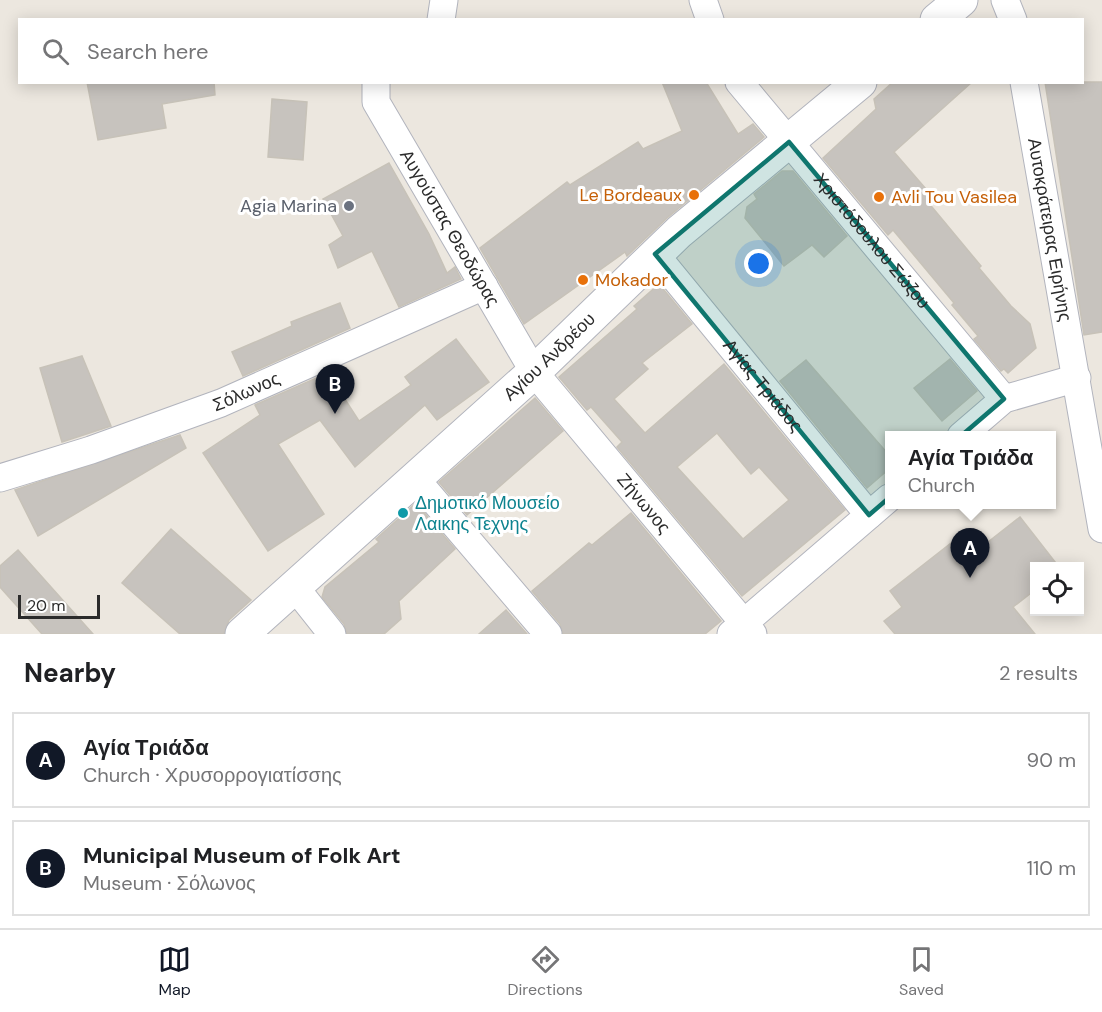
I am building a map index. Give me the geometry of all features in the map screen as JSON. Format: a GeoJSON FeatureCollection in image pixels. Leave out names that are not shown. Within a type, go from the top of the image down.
{"type":"FeatureCollection","features":[{"type":"Feature","properties":{"kind":"street"},"geometry":{"type":"LineString","coordinates":[[441,18],[444,0]]}},
{"type":"Feature","properties":{"kind":"street"},"geometry":{"type":"LineString","coordinates":[[704,0],[709,18]]}},
{"type":"Feature","properties":{"kind":"street"},"geometry":{"type":"LineString","coordinates":[[939,18],[961,0]]}},
{"type":"Feature","properties":{"kind":"street"},"geometry":{"type":"LineString","coordinates":[[1005,0],[1012,18]]}},
{"type":"Feature","properties":{"kind":"street","name":"Αυγούστας Θεοδώρας"},"geometry":{"type":"LineString","coordinates":[[376,84],[376,102],[534,372]]}},
{"type":"Feature","properties":{"kind":"street","name":"Χριστόδουλου Σώζου"},"geometry":{"type":"LineString","coordinates":[[741,84],[1004,399]]}},
{"type":"Feature","properties":{"kind":"street","name":"Αγίου Ανδρέου"},"geometry":{"type":"LineString","coordinates":[[242,634],[414,477],[534,372],[655,254],[858,84]]}},
{"type":"Feature","properties":{"kind":"street","name":"Αυτοκράτειρας Ειρήνης"},"geometry":{"type":"LineString","coordinates":[[1024,84],[1102,529]]}},
{"type":"Feature","properties":{"kind":"street","name":"Αγίας Τριάδος"},"geometry":{"type":"LineString","coordinates":[[655,254],[879,506]]}},
{"type":"Feature","properties":{"kind":"street","name":"Σόλωνος"},"geometry":{"type":"LineString","coordinates":[[0,478],[91,450],[221,404],[484,286]]}},
{"type":"Feature","properties":{"kind":"street","name":"Ζήνωνος"},"geometry":{"type":"LineString","coordinates":[[534,372],[743,630]]}},
{"type":"Feature","properties":{"kind":"street"},"geometry":{"type":"LineString","coordinates":[[966,431],[1004,399],[1077,378]]}},
{"type":"Feature","properties":{"kind":"street"},"geometry":{"type":"LineString","coordinates":[[414,477],[548,634]]}},
{"type":"Feature","properties":{"kind":"street"},"geometry":{"type":"LineString","coordinates":[[743,630],[879,506]]}},
{"type":"Feature","properties":{"kind":"street"},"geometry":{"type":"LineString","coordinates":[[294,586],[332,634]]}},
{"type":"Feature","properties":{"kind":"highlighted area"},"geometry":{"type":"Polygon","coordinates":[[[789,142],[1004,399],[869,515],[655,254],[789,142]]]}},
{"type":"Feature","properties":{"kind":"building"},"geometry":{"type":"Polygon","coordinates":[[[1102,82],[1102,332],[1084,335],[1045,84],[1102,82]]]}},
{"type":"Feature","properties":{"kind":"building"},"geometry":{"type":"Polygon","coordinates":[[[87,84],[214,84],[215,95],[162,104],[166,128],[98,140],[87,84]]]}},
{"type":"Feature","properties":{"kind":"building"},"geometry":{"type":"Polygon","coordinates":[[[663,84],[707,84],[738,134],[753,124],[764,137],[667,218],[627,256],[625,252],[524,324],[480,248],[567,182],[570,185],[638,142],[643,149],[682,131],[663,84]]]}},
{"type":"Feature","properties":{"kind":"building"},"geometry":{"type":"Polygon","coordinates":[[[891,84],[970,84],[894,152],[932,196],[927,201],[981,266],[979,268],[1011,306],[1030,324],[1036,348],[1008,373],[1004,369],[1001,371],[974,339],[978,336],[952,305],[954,303],[893,230],[888,235],[823,158],[876,109],[874,99],[891,84]]]}},
{"type":"Feature","properties":{"kind":"building"},"geometry":{"type":"Polygon","coordinates":[[[272,99],[307,102],[303,160],[268,157],[272,99]]]}},
{"type":"Feature","properties":{"kind":"building"},"geometry":{"type":"Polygon","coordinates":[[[389,163],[429,234],[447,273],[455,267],[461,279],[399,307],[372,251],[338,268],[329,245],[343,236],[323,199],[389,163]]]}},
{"type":"Feature","properties":{"kind":"building"},"geometry":{"type":"Polygon","coordinates":[[[782,171],[793,171],[847,236],[824,257],[812,245],[784,266],[745,218],[747,207],[757,199],[754,194],[782,171]]]}},
{"type":"Feature","properties":{"kind":"building"},"geometry":{"type":"Polygon","coordinates":[[[659,284],[692,324],[642,363],[648,369],[614,399],[645,433],[724,364],[845,510],[742,596],[617,447],[622,442],[591,407],[587,410],[559,377],[637,309],[634,306],[659,284]],[[717,433],[677,467],[743,539],[789,500],[759,467],[751,474],[717,433]]]}},
{"type":"Feature","properties":{"kind":"building"},"geometry":{"type":"Polygon","coordinates":[[[340,303],[350,328],[243,376],[232,352],[292,326],[291,322],[340,303]]]}},
{"type":"Feature","properties":{"kind":"building"},"geometry":{"type":"Polygon","coordinates":[[[456,339],[489,382],[437,420],[425,405],[355,467],[320,420],[278,444],[324,514],[268,551],[203,453],[260,415],[255,405],[328,373],[359,421],[411,385],[405,377],[456,339]]]}},
{"type":"Feature","properties":{"kind":"building"},"geometry":{"type":"Polygon","coordinates":[[[82,356],[111,426],[62,442],[40,368],[82,356]]]}},
{"type":"Feature","properties":{"kind":"building"},"geometry":{"type":"Polygon","coordinates":[[[950,359],[977,391],[942,421],[914,388],[950,359]]]}},
{"type":"Feature","properties":{"kind":"building"},"geometry":{"type":"Polygon","coordinates":[[[806,360],[885,450],[885,472],[867,488],[780,381],[806,360]]]}},
{"type":"Feature","properties":{"kind":"building"},"geometry":{"type":"Polygon","coordinates":[[[535,398],[563,431],[467,515],[439,482],[535,398]]]}},
{"type":"Feature","properties":{"kind":"building"},"geometry":{"type":"Polygon","coordinates":[[[180,435],[186,448],[38,536],[15,490],[180,435]]]}},
{"type":"Feature","properties":{"kind":"building"},"geometry":{"type":"Polygon","coordinates":[[[416,503],[455,549],[399,601],[401,619],[384,634],[347,634],[344,624],[322,597],[325,587],[379,542],[376,539],[416,503]]]}},
{"type":"Feature","properties":{"kind":"building"},"geometry":{"type":"Polygon","coordinates":[[[631,513],[721,621],[705,634],[563,634],[560,624],[532,591],[589,543],[592,545],[631,513]]]}},
{"type":"Feature","properties":{"kind":"building"},"geometry":{"type":"Polygon","coordinates":[[[1020,517],[1055,562],[1030,562],[1030,594],[1013,607],[1035,634],[895,634],[884,621],[902,607],[890,591],[960,536],[974,553],[1020,517]]]}},
{"type":"Feature","properties":{"kind":"building"},"geometry":{"type":"Polygon","coordinates":[[[171,529],[251,600],[229,620],[224,634],[180,634],[122,583],[171,529]]]}},
{"type":"Feature","properties":{"kind":"building"},"geometry":{"type":"Polygon","coordinates":[[[18,550],[93,634],[42,634],[0,587],[0,566],[18,550]]]}},
{"type":"Feature","properties":{"kind":"building"},"geometry":{"type":"Polygon","coordinates":[[[506,610],[527,634],[479,634],[506,610]]]}},
{"type":"Feature","properties":{"kind":"place","name":"Le Bordeaux"},"geometry":{"type":"Point","coordinates":[694,195]}},
{"type":"Feature","properties":{"kind":"place","name":"Avli Tou Vasilea"},"geometry":{"type":"Point","coordinates":[879,197]}},
{"type":"Feature","properties":{"kind":"place","name":"Agia Marina"},"geometry":{"type":"Point","coordinates":[349,206]}},
{"type":"Feature","properties":{"kind":"place","name":"Mokador"},"geometry":{"type":"Point","coordinates":[583,280]}},
{"type":"Feature","properties":{"kind":"place","name":"Municipal Museum of Folk Art"},"geometry":{"type":"Point","coordinates":[335,414]}},
{"type":"Feature","properties":{"kind":"place","name":"Δημοτικό Μουσείο Λαικης Τεχνης"},"geometry":{"type":"Point","coordinates":[403,513]}},
{"type":"Feature","properties":{"kind":"place","name":"Αγία Τριάδα"},"geometry":{"type":"Point","coordinates":[970,578]}}]}
